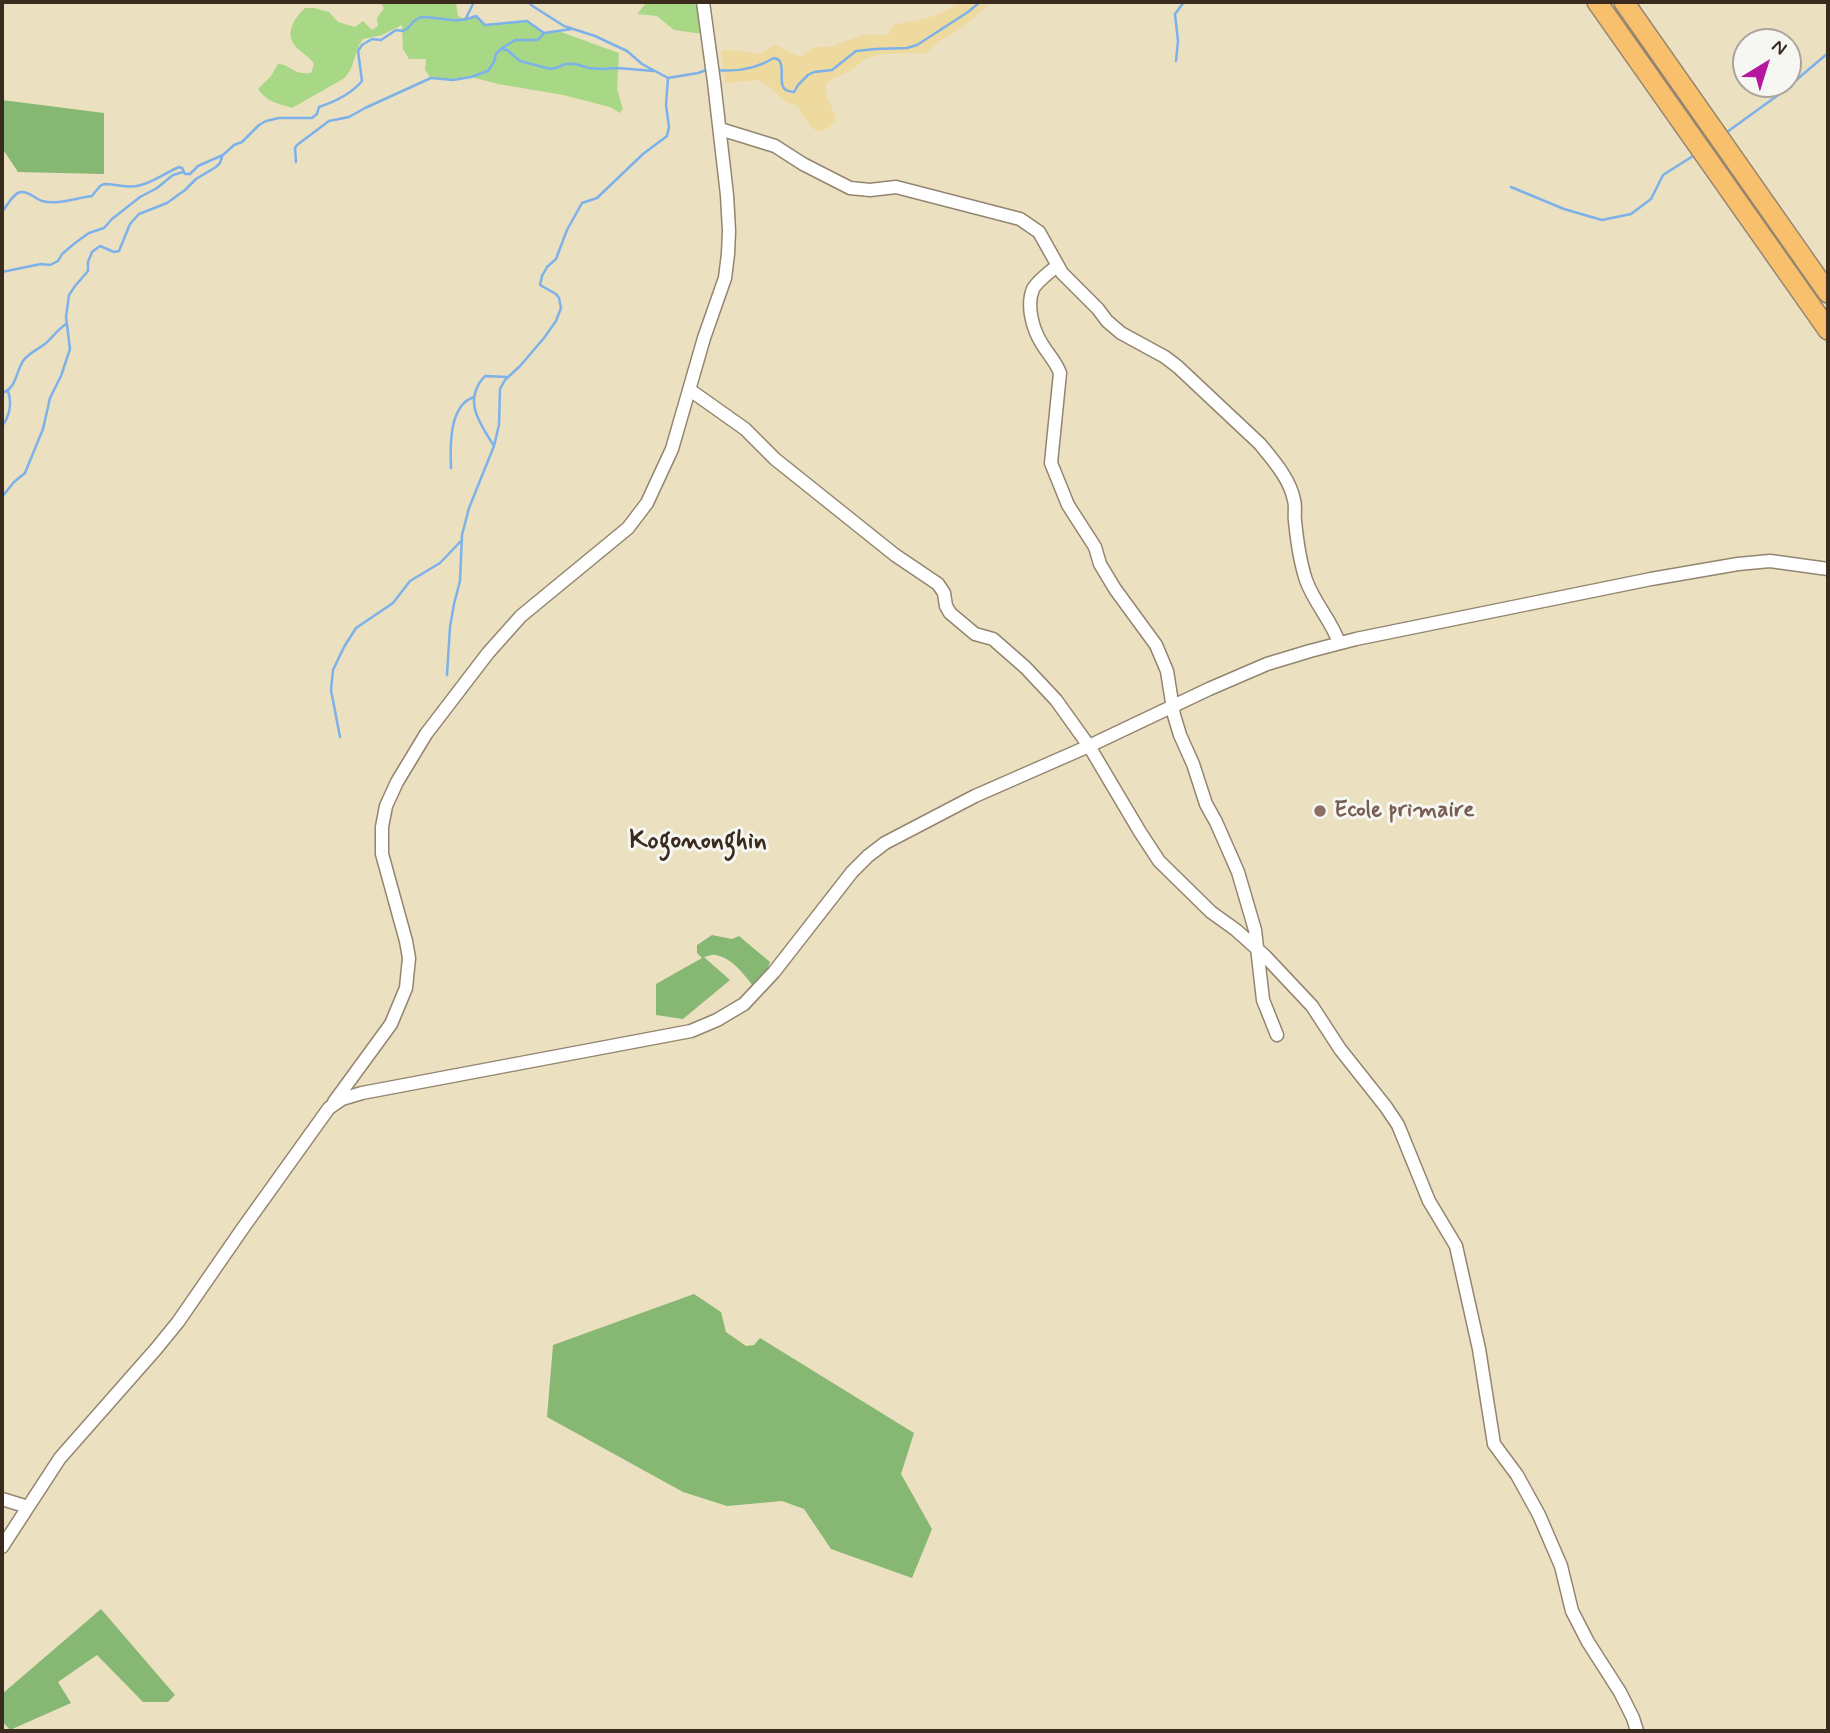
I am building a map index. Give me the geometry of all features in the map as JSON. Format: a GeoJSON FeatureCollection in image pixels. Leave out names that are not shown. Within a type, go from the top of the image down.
{"type":"FeatureCollection","features":[{"type":"Feature","properties":{"kind":"highway"},"geometry":{"type":"LineString","coordinates":[[1597,2],[1828,330]]}},
{"type":"Feature","properties":{"kind":"highway"},"geometry":{"type":"LineString","coordinates":[[1623,2],[1828,293]]}},
{"type":"Feature","properties":{"kind":"street"},"geometry":{"type":"LineString","coordinates":[[2,1547],[60,1458],[178,1322],[391,1024],[406,988],[409,958],[382,854],[382,827],[386,806],[397,782],[426,734],[488,653],[530,609],[628,528],[647,503],[672,449],[704,338],[725,278],[728,254],[727,195],[703,2]]}},
{"type":"Feature","properties":{"kind":"street"},"geometry":{"type":"LineString","coordinates":[[720,129],[775,146],[850,188],[870,190],[896,187],[1020,219],[1039,232],[1062,273],[1121,333],[1178,367],[1272,458],[1288,482],[1295,501],[1294,517],[1301,564],[1308,584],[1339,643]]}},
{"type":"Feature","properties":{"kind":"street"},"geometry":{"type":"LineString","coordinates":[[1058,266],[1034,287],[1031,303],[1033,324],[1040,341],[1060,373],[1051,463],[1068,505],[1095,547],[1105,573],[1156,645],[1167,671],[1180,735],[1206,804],[1238,872],[1255,930],[1263,1000],[1277,1035]]}},
{"type":"Feature","properties":{"kind":"street"},"geometry":{"type":"LineString","coordinates":[[690,390],[745,429],[775,458],[895,555],[938,584],[944,593],[950,613],[975,634],[993,639],[1026,668],[1056,700],[1089,746],[1159,861],[1210,912],[1257,949],[1312,1006],[1340,1049],[1386,1107],[1398,1125],[1429,1201],[1456,1246],[1479,1349],[1494,1444],[1517,1475],[1539,1515],[1560,1566],[1572,1611],[1620,1692],[1637,1731]]}},
{"type":"Feature","properties":{"kind":"street"},"geometry":{"type":"LineString","coordinates":[[330,1108],[342,1099],[362,1093],[691,1031],[717,1020],[744,1004],[774,972],[852,872],[885,842],[975,796],[1267,664],[1339,643],[1659,577],[1738,564],[1770,562],[1828,569]]}},
{"type":"Feature","properties":{"kind":"street"},"geometry":{"type":"LineString","coordinates":[[2,1499],[28,1507]]}},
{"type":"Feature","properties":{"kind":"green space"},"geometry":{"type":"Polygon","coordinates":[[[380,2],[458,2],[458,16],[465,20],[476,16],[485,25],[527,21],[544,33],[561,32],[619,53],[617,89],[623,109],[620,113],[610,107],[563,95],[471,77],[453,80],[431,78],[425,70],[426,59],[409,59],[403,49],[402,25],[382,35],[363,39],[350,70],[343,79],[292,108],[269,99],[258,89],[278,64],[295,71],[311,73],[314,64],[297,48],[291,38],[294,22],[305,8],[329,12],[338,22],[355,27],[363,21],[372,30],[378,26],[377,18],[384,8],[380,2]]]}},
{"type":"Feature","properties":{"kind":"green space"},"geometry":{"type":"Polygon","coordinates":[[[647,2],[700,2],[703,34],[674,30],[657,16],[637,14],[647,2]]]}},
{"type":"Feature","properties":{"kind":"green space"},"geometry":{"type":"Polygon","coordinates":[[[2,100],[104,113],[104,174],[18,172],[2,148],[2,100]]]}},
{"type":"Feature","properties":{"kind":"green space"},"geometry":{"type":"Polygon","coordinates":[[[712,935],[732,939],[739,936],[770,962],[768,968],[753,986],[737,967],[721,956],[704,957],[730,980],[683,1019],[656,1015],[656,984],[702,958],[697,953],[697,945],[712,935]]]}},
{"type":"Feature","properties":{"kind":"green space"},"geometry":{"type":"Polygon","coordinates":[[[694,1294],[721,1312],[726,1332],[746,1346],[754,1345],[760,1338],[914,1433],[901,1474],[932,1529],[912,1578],[831,1549],[804,1509],[782,1501],[727,1506],[683,1492],[547,1417],[553,1345],[694,1294]]]}},
{"type":"Feature","properties":{"kind":"green space"},"geometry":{"type":"Polygon","coordinates":[[[101,1609],[175,1695],[168,1702],[143,1702],[97,1655],[58,1682],[71,1703],[10,1730],[2,1721],[2,1694],[101,1609]]]}},
{"type":"Feature","properties":{"kind":"sand"},"geometry":{"type":"Polygon","coordinates":[[[959,2],[991,2],[967,24],[926,53],[879,54],[865,59],[850,71],[832,79],[826,84],[826,88],[836,120],[828,128],[818,132],[811,127],[797,106],[785,101],[758,80],[725,83],[721,51],[760,54],[774,45],[801,56],[812,48],[832,46],[862,35],[887,35],[895,24],[937,15],[959,2]]]}},
{"type":"Feature","properties":{"kind":"waterway"},"geometry":{"type":"LineString","coordinates":[[465,20],[474,2]]}},
{"type":"Feature","properties":{"kind":"waterway"},"geometry":{"type":"LineString","coordinates":[[529,2],[564,26],[595,36],[627,51],[642,64],[668,78],[709,69]]}},
{"type":"Feature","properties":{"kind":"waterway"},"geometry":{"type":"LineString","coordinates":[[716,70],[746,69],[774,58],[781,64],[784,88],[794,92],[808,75],[832,70],[856,51],[917,45],[980,2]]}},
{"type":"Feature","properties":{"kind":"waterway"},"geometry":{"type":"LineString","coordinates":[[1176,61],[1178,41],[1175,14],[1184,2]]}},
{"type":"Feature","properties":{"kind":"waterway"},"geometry":{"type":"LineString","coordinates":[[2,212],[13,197],[21,192],[42,201],[61,202],[92,196],[104,184],[129,187],[142,185],[179,167],[185,174],[190,174],[198,166],[223,155],[242,142],[266,121],[279,118],[312,118],[319,107],[342,97],[362,81],[358,51],[362,45],[372,39],[381,40],[396,30],[403,31],[421,17],[455,20],[476,16],[485,25],[527,21],[544,33],[572,29]]}},
{"type":"Feature","properties":{"kind":"waterway"},"geometry":{"type":"LineString","coordinates":[[501,49],[515,40],[538,40],[544,33]]}},
{"type":"Feature","properties":{"kind":"waterway"},"geometry":{"type":"LineString","coordinates":[[296,162],[297,145],[329,121],[349,117],[431,78],[453,80],[488,71],[501,49],[507,50],[520,61],[550,69],[575,64],[589,68],[654,71]]}},
{"type":"Feature","properties":{"kind":"waterway"},"geometry":{"type":"LineString","coordinates":[[1727,132],[1781,93],[1828,53]]}},
{"type":"Feature","properties":{"kind":"waterway"},"geometry":{"type":"LineString","coordinates":[[447,675],[450,627],[460,581],[462,535],[469,508],[494,446],[499,425],[500,389],[556,321],[561,308],[559,298],[540,285],[547,267],[556,259],[567,230],[582,203],[597,198],[643,154],[667,136],[668,78]]}},
{"type":"Feature","properties":{"kind":"waterway"},"geometry":{"type":"LineString","coordinates":[[1511,187],[1564,209],[1602,220],[1631,214],[1651,199],[1663,175],[1693,156]]}},
{"type":"Feature","properties":{"kind":"waterway"},"geometry":{"type":"LineString","coordinates":[[2,497],[25,473],[43,429],[50,398],[70,349],[66,317],[69,295],[88,271],[92,252],[100,246],[114,252],[119,251],[130,224],[139,214],[167,203],[196,179],[216,167],[222,157]]}},
{"type":"Feature","properties":{"kind":"waterway"},"geometry":{"type":"LineString","coordinates":[[2,272],[41,264],[50,265],[58,261],[62,254],[89,233],[104,228],[140,197],[173,175],[183,172]]}},
{"type":"Feature","properties":{"kind":"waterway"},"geometry":{"type":"LineString","coordinates":[[2,393],[13,384],[26,358],[66,324]]}},
{"type":"Feature","properties":{"kind":"waterway"},"geometry":{"type":"LineString","coordinates":[[494,446],[479,421],[474,403],[475,394],[485,376],[508,377]]}},
{"type":"Feature","properties":{"kind":"waterway"},"geometry":{"type":"LineString","coordinates":[[2,426],[9,409],[8,391]]}},
{"type":"Feature","properties":{"kind":"waterway"},"geometry":{"type":"LineString","coordinates":[[451,468],[451,438],[455,417],[466,401],[474,397]]}},
{"type":"Feature","properties":{"kind":"waterway"},"geometry":{"type":"LineString","coordinates":[[340,737],[331,690],[333,670],[344,647],[356,628],[393,603],[410,581],[440,563],[460,542]]}},
{"type":"Feature","properties":{"kind":"place","name":"Ecole primaire"},"geometry":{"type":"Point","coordinates":[1320,811]}},
{"type":"Feature","properties":{"kind":"district","name":"Kogononghin"},"geometry":{"type":"Point","coordinates":[698,843]}}]}
